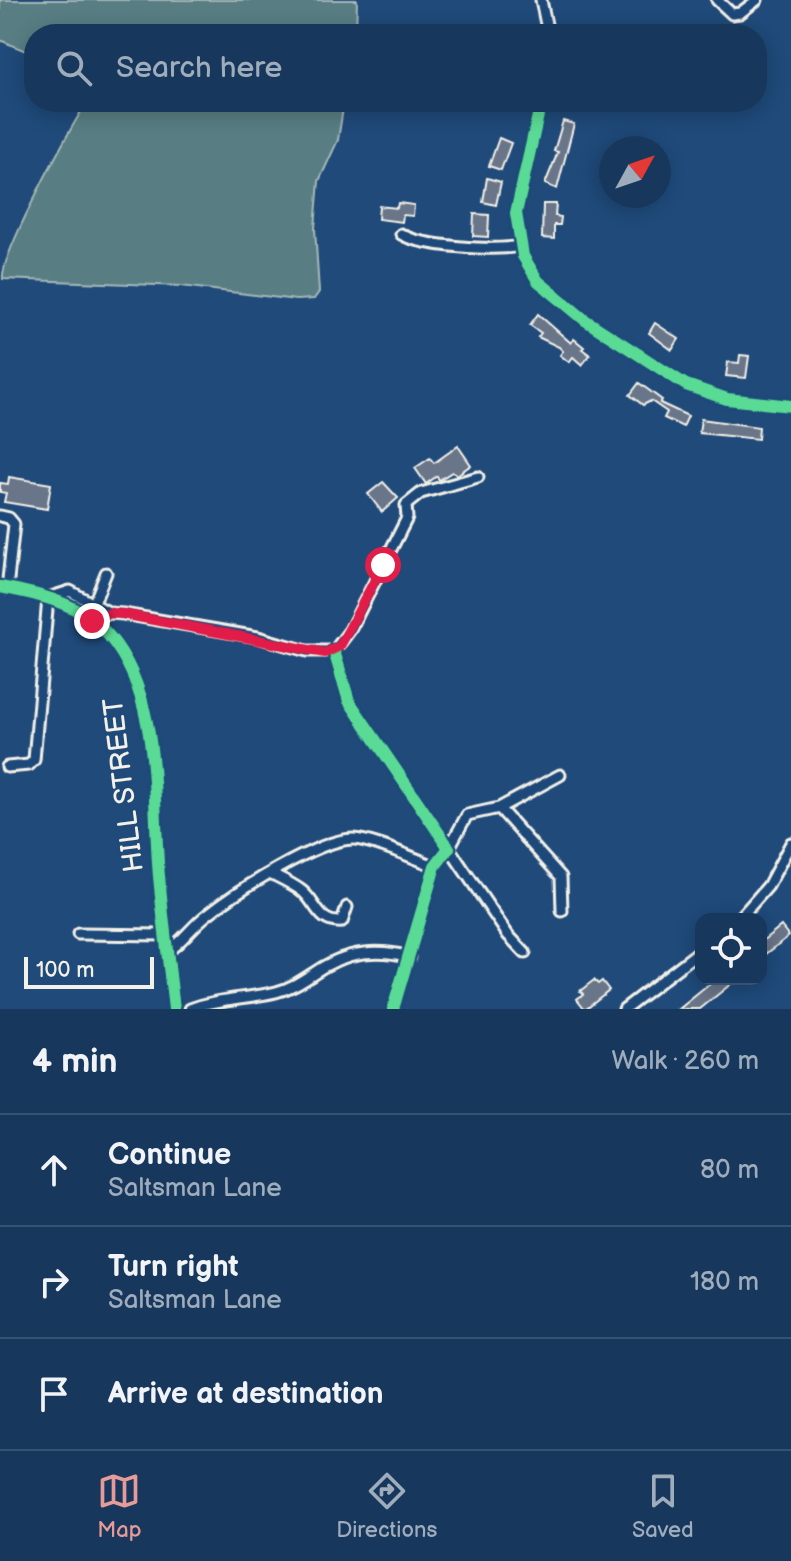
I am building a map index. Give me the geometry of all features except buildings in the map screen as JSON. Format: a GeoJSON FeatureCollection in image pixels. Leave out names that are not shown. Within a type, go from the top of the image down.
{"type":"FeatureCollection","features":[{"type":"Feature","properties":{"kind":"street"},"geometry":{"type":"LineString","coordinates":[[541,0],[546,24]]}},
{"type":"Feature","properties":{"kind":"street"},"geometry":{"type":"LineString","coordinates":[[717,0],[732,14],[740,13],[757,0]]}},
{"type":"Feature","properties":{"kind":"street"},"geometry":{"type":"LineString","coordinates":[[539,112],[518,198],[516,227],[530,269],[560,302],[686,385],[727,399],[791,406]]}},
{"type":"Feature","properties":{"kind":"street"},"geometry":{"type":"LineString","coordinates":[[401,234],[417,241],[505,249],[520,246]]}},
{"type":"Feature","properties":{"kind":"street"},"geometry":{"type":"LineString","coordinates":[[334,651],[350,630],[407,518],[406,505],[421,493],[478,477]]}},
{"type":"Feature","properties":{"kind":"street"},"geometry":{"type":"LineString","coordinates":[[0,516],[9,518],[14,524],[4,588]]}},
{"type":"Feature","properties":{"kind":"street"},"geometry":{"type":"LineString","coordinates":[[94,603],[106,573]]}},
{"type":"Feature","properties":{"kind":"street","name":"HILL STREET"},"geometry":{"type":"LineString","coordinates":[[4,588],[48,598],[92,621],[107,633],[127,660],[140,696],[149,754],[174,1009]]}},
{"type":"Feature","properties":{"kind":"street"},"geometry":{"type":"LineString","coordinates":[[7,767],[29,765],[34,760],[48,598],[70,591],[110,613],[258,637],[307,651],[334,651]]}},
{"type":"Feature","properties":{"kind":"street"},"geometry":{"type":"LineString","coordinates":[[92,621],[110,613]]}},
{"type":"Feature","properties":{"kind":"street"},"geometry":{"type":"LineString","coordinates":[[334,651],[349,701],[508,935],[525,953]]}},
{"type":"Feature","properties":{"kind":"street"},"geometry":{"type":"LineString","coordinates":[[393,1009],[435,866],[467,815],[499,808],[560,775]]}},
{"type":"Feature","properties":{"kind":"street"},"geometry":{"type":"LineString","coordinates":[[499,808],[561,877],[562,911]]}},
{"type":"Feature","properties":{"kind":"street"},"geometry":{"type":"LineString","coordinates":[[168,951],[209,912],[312,851],[356,839],[435,866]]}},
{"type":"Feature","properties":{"kind":"street"},"geometry":{"type":"LineString","coordinates":[[744,913],[768,886],[791,843]]}},
{"type":"Feature","properties":{"kind":"street"},"geometry":{"type":"LineString","coordinates":[[272,874],[305,893],[318,913],[332,923],[342,922],[347,907]]}},
{"type":"Feature","properties":{"kind":"street"},"geometry":{"type":"LineString","coordinates":[[78,934],[165,935]]}},
{"type":"Feature","properties":{"kind":"street"},"geometry":{"type":"LineString","coordinates":[[190,1009],[229,998],[279,992],[312,977],[328,964],[361,952],[385,951],[410,957]]}},
{"type":"Feature","properties":{"kind":"street"},"geometry":{"type":"LineString","coordinates":[[624,1009],[695,955]]}},
{"type":"Feature","properties":{"kind":"green space"},"geometry":{"type":"Polygon","coordinates":[[[0,0],[357,0],[356,24],[24,24],[24,50],[0,40],[0,0]]]}},
{"type":"Feature","properties":{"kind":"green space"},"geometry":{"type":"Polygon","coordinates":[[[81,112],[342,112],[338,140],[319,181],[315,228],[319,292],[314,299],[296,300],[181,286],[3,279],[12,245],[81,112]]]}},
{"type":"Feature","properties":{"kind":"cycle path"},"geometry":{"type":"LineString","coordinates":[[539,112],[516,213],[523,256],[538,281],[585,320],[686,385],[727,399],[791,406]]}},
{"type":"Feature","properties":{"kind":"cycle path"},"geometry":{"type":"LineString","coordinates":[[0,587],[45,597],[86,616],[109,636],[126,661],[138,689],[151,750],[159,876],[174,1009]]}},
{"type":"Feature","properties":{"kind":"cycle path"},"geometry":{"type":"LineString","coordinates":[[334,651],[349,701],[449,848],[435,866],[393,1009]]}},
{"type":"Feature","properties":{"kind":"route"},"geometry":{"type":"LineString","coordinates":[[92,621],[110,613],[123,614],[258,637],[297,650],[325,653],[340,646],[383,565]]}}]}
